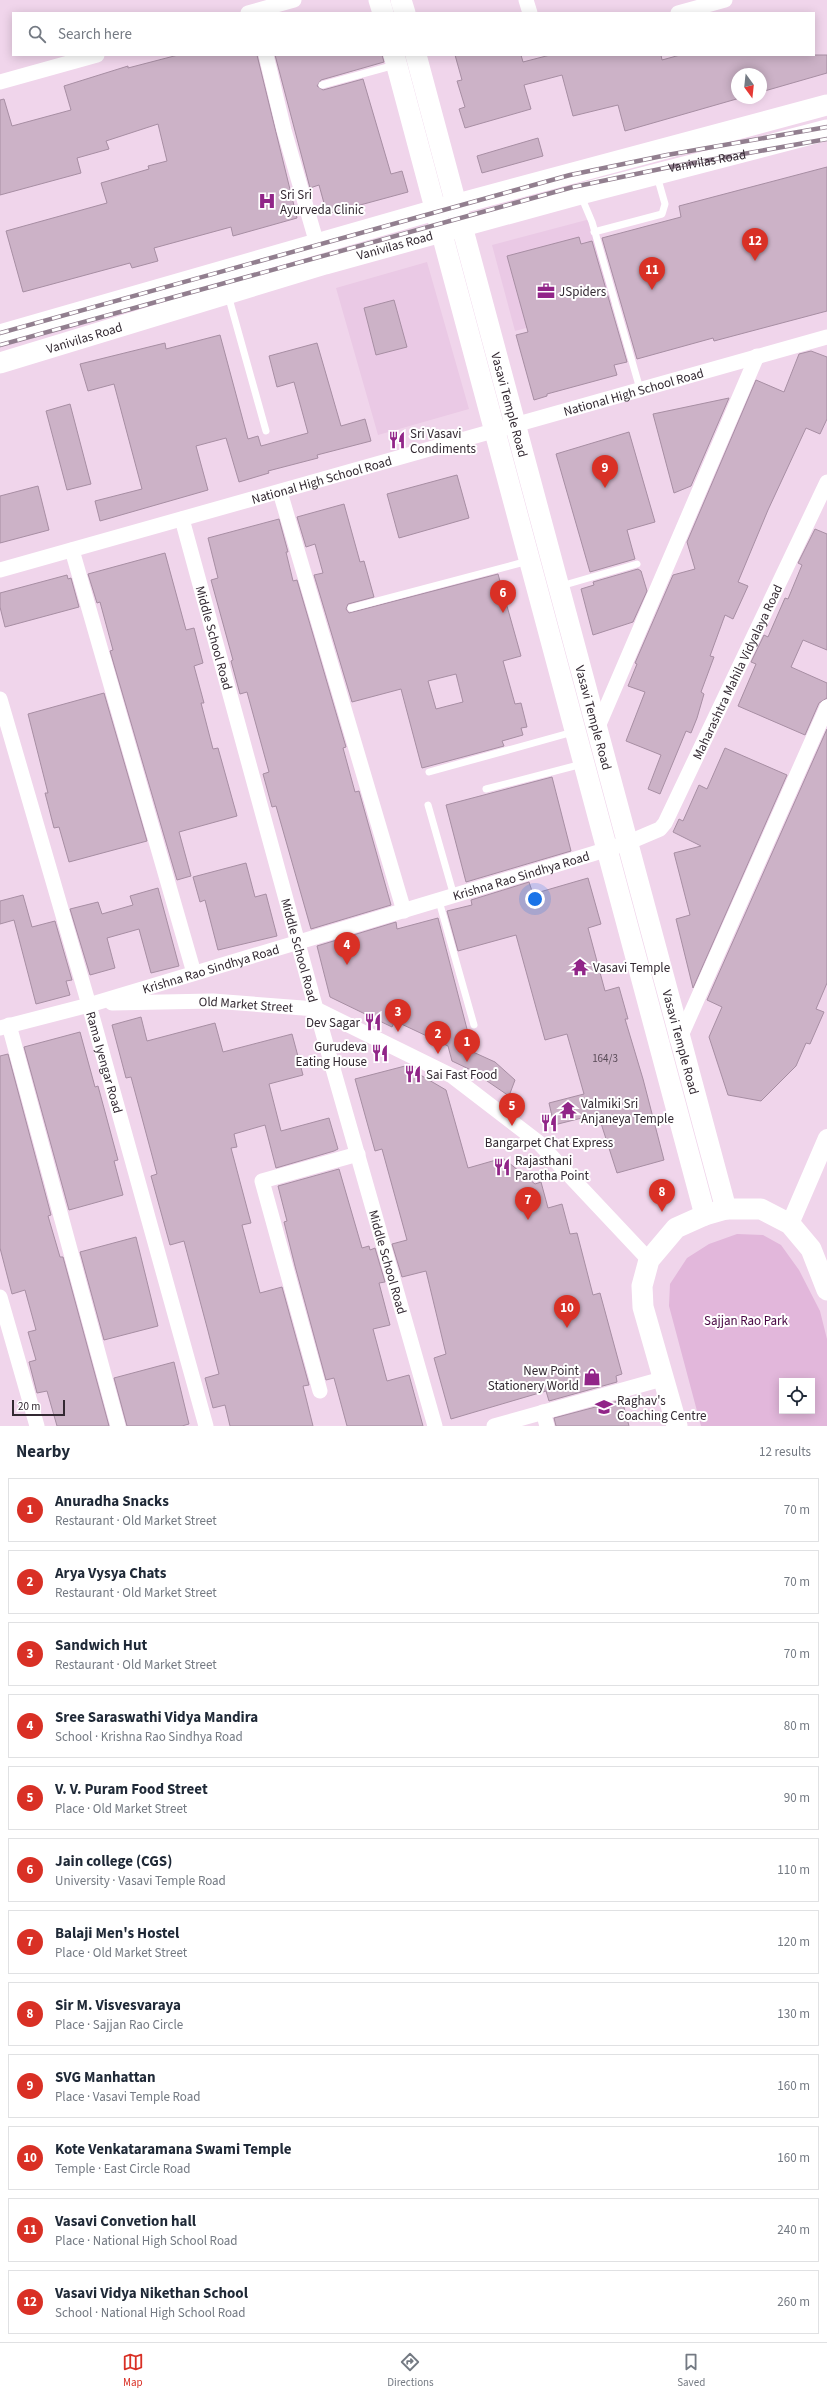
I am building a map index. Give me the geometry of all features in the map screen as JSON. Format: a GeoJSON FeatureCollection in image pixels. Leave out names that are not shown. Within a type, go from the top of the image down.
{"type":"FeatureCollection","features":[{"type":"Feature","properties":{"kind":"main road"},"geometry":{"type":"LineString","coordinates":[[379,0],[383,12]]}},
{"type":"Feature","properties":{"kind":"main road"},"geometry":{"type":"LineString","coordinates":[[401,0],[404,12]]}},
{"type":"Feature","properties":{"kind":"main road","name":"Vasavi Temple Road"},"geometry":{"type":"LineString","coordinates":[[416,56],[726,1209]]}},
{"type":"Feature","properties":{"kind":"main road","name":"Vasavi Temple Road"},"geometry":{"type":"LineString","coordinates":[[395,60],[705,1214]]}},
{"type":"Feature","properties":{"kind":"main road"},"geometry":{"type":"LineString","coordinates":[[775,119],[811,97],[827,92]]}},
{"type":"Feature","properties":{"kind":"main road","name":"Vanivilas Road"},"geometry":{"type":"LineString","coordinates":[[0,335],[456,204],[827,105]]}},
{"type":"Feature","properties":{"kind":"main road","name":"Vanivilas Road"},"geometry":{"type":"LineString","coordinates":[[0,363],[228,294],[441,232],[656,173],[827,130]]}},
{"type":"Feature","properties":{"kind":"main road"},"geometry":{"type":"LineString","coordinates":[[792,138],[827,141]]}},
{"type":"Feature","properties":{"kind":"main road"},"geometry":{"type":"LineString","coordinates":[[544,616],[565,609]]}},
{"type":"Feature","properties":{"kind":"main road"},"geometry":{"type":"LineString","coordinates":[[677,1426],[662,1379],[643,1307],[642,1286],[649,1260],[676,1228],[705,1214],[726,1209],[761,1209],[790,1224],[811,1249],[827,1290]]}},
{"type":"Feature","properties":{"kind":"street"},"geometry":{"type":"LineString","coordinates":[[252,9],[294,0]]}},
{"type":"Feature","properties":{"kind":"street"},"geometry":{"type":"LineString","coordinates":[[526,0],[530,12]]}},
{"type":"Feature","properties":{"kind":"street"},"geometry":{"type":"LineString","coordinates":[[682,12],[724,0]]}},
{"type":"Feature","properties":{"kind":"street"},"geometry":{"type":"LineString","coordinates":[[0,82],[93,56]]}},
{"type":"Feature","properties":{"kind":"street"},"geometry":{"type":"LineString","coordinates":[[266,56],[284,130],[317,244]]}},
{"type":"Feature","properties":{"kind":"street","name":"National High School Road"},"geometry":{"type":"LineString","coordinates":[[0,570],[182,520],[515,424],[827,337]]}},
{"type":"Feature","properties":{"kind":"street"},"geometry":{"type":"LineString","coordinates":[[597,729],[757,356]]}},
{"type":"Feature","properties":{"kind":"street","name":"Maharashtra Mahila Vidyalaya Road"},"geometry":{"type":"LineString","coordinates":[[627,843],[660,829],[665,823],[827,482]]}},
{"type":"Feature","properties":{"kind":"street"},"geometry":{"type":"LineString","coordinates":[[280,492],[404,911]]}},
{"type":"Feature","properties":{"kind":"street","name":"Middle School Road"},"geometry":{"type":"LineString","coordinates":[[182,520],[316,1009],[435,1426]]}},
{"type":"Feature","properties":{"kind":"street"},"geometry":{"type":"LineString","coordinates":[[72,550],[194,973]]}},
{"type":"Feature","properties":{"kind":"street","name":"Rama Iyengar Road"},"geometry":{"type":"LineString","coordinates":[[0,699],[89,1005],[206,1426]]}},
{"type":"Feature","properties":{"kind":"street"},"geometry":{"type":"LineString","coordinates":[[659,1043],[680,1038],[827,707]]}},
{"type":"Feature","properties":{"kind":"street","name":"Krishna Rao Sindhya Road"},"geometry":{"type":"LineString","coordinates":[[4,1026],[89,1005],[627,843]]}},
{"type":"Feature","properties":{"kind":"street","name":"Old Market Street"},"geometry":{"type":"LineString","coordinates":[[89,1005],[212,1001],[316,1009],[452,1076],[538,1142],[649,1260]]}},
{"type":"Feature","properties":{"kind":"street"},"geometry":{"type":"LineString","coordinates":[[4,1026],[118,1426]]}},
{"type":"Feature","properties":{"kind":"street"},"geometry":{"type":"LineString","coordinates":[[790,1224],[827,1138]]}},
{"type":"Feature","properties":{"kind":"street"},"geometry":{"type":"LineString","coordinates":[[320,1391],[262,1181],[358,1154]]}},
{"type":"Feature","properties":{"kind":"street"},"geometry":{"type":"LineString","coordinates":[[0,1297],[36,1426]]}},
{"type":"Feature","properties":{"kind":"street"},"geometry":{"type":"LineString","coordinates":[[494,1426],[545,1419],[662,1379]]}},
{"type":"Feature","properties":{"kind":"lane"},"geometry":{"type":"LineString","coordinates":[[322,85],[395,60]]}},
{"type":"Feature","properties":{"kind":"lane"},"geometry":{"type":"LineString","coordinates":[[594,232],[662,214],[665,204],[656,173]]}},
{"type":"Feature","properties":{"kind":"lane"},"geometry":{"type":"LineString","coordinates":[[580,194],[594,232],[640,389]]}},
{"type":"Feature","properties":{"kind":"lane"},"geometry":{"type":"LineString","coordinates":[[228,294],[266,431]]}},
{"type":"Feature","properties":{"kind":"lane"},"geometry":{"type":"LineString","coordinates":[[351,608],[530,561]]}},
{"type":"Feature","properties":{"kind":"lane"},"geometry":{"type":"LineString","coordinates":[[559,587],[637,564]]}},
{"type":"Feature","properties":{"kind":"lane"},"geometry":{"type":"LineString","coordinates":[[429,772],[576,732]]}},
{"type":"Feature","properties":{"kind":"lane"},"geometry":{"type":"LineString","coordinates":[[486,790],[584,763]]}},
{"type":"Feature","properties":{"kind":"lane"},"geometry":{"type":"LineString","coordinates":[[428,805],[454,896]]}},
{"type":"Feature","properties":{"kind":"lane"},"geometry":{"type":"LineString","coordinates":[[439,900],[474,1025]]}},
{"type":"Feature","properties":{"kind":"shaded area"},"geometry":{"type":"Polygon","coordinates":[[[594,218],[617,303],[515,331],[492,245],[594,218]]]}},
{"type":"Feature","properties":{"kind":"shaded area"},"geometry":{"type":"Polygon","coordinates":[[[427,262],[469,409],[378,435],[336,288],[427,262]]]}},
{"type":"Feature","properties":{"kind":"green space","name":"Sajjan Rao Park"},"geometry":{"type":"Polygon","coordinates":[[[737,1234],[763,1235],[781,1245],[799,1270],[820,1311],[827,1339],[827,1426],[701,1426],[669,1306],[670,1284],[687,1258],[709,1244],[737,1234]]]}},
{"type":"Feature","properties":{"kind":"building"},"geometry":{"type":"Polygon","coordinates":[[[827,55],[827,73],[767,90],[767,68],[731,68],[731,101],[625,131],[618,105],[573,116],[562,75],[524,85],[531,109],[465,128],[459,109],[465,107],[457,81],[462,80],[455,56],[521,56],[523,62],[546,56],[661,56],[662,60],[676,56],[827,55]]]}},
{"type":"Feature","properties":{"kind":"building"},"geometry":{"type":"Polygon","coordinates":[[[174,56],[257,56],[297,218],[233,236],[231,227],[154,248],[158,261],[132,268],[130,263],[23,292],[6,231],[107,203],[101,183],[149,169],[148,166],[167,161],[158,124],[106,141],[109,149],[77,158],[81,173],[0,195],[0,100],[4,99],[12,126],[71,110],[64,86],[128,66],[128,68],[174,56]]]}},
{"type":"Feature","properties":{"kind":"building"},"geometry":{"type":"Polygon","coordinates":[[[275,56],[382,56],[384,62],[321,80],[317,86],[323,90],[363,79],[391,174],[402,171],[408,192],[327,214],[319,185],[310,188],[275,56]]]}},
{"type":"Feature","properties":{"kind":"building"},"geometry":{"type":"Polygon","coordinates":[[[538,138],[543,156],[482,173],[477,156],[538,138]]]}},
{"type":"Feature","properties":{"kind":"building"},"geometry":{"type":"Polygon","coordinates":[[[827,167],[827,311],[714,341],[713,338],[637,359],[602,238],[681,217],[679,206],[827,167]]]}},
{"type":"Feature","properties":{"kind":"building"},"geometry":{"type":"Polygon","coordinates":[[[579,237],[581,244],[592,241],[627,362],[614,365],[617,375],[547,394],[547,396],[534,400],[516,335],[528,332],[507,256],[579,237]]]}},
{"type":"Feature","properties":{"kind":"building"},"geometry":{"type":"Polygon","coordinates":[[[394,300],[407,347],[376,355],[364,308],[394,300]]]}},
{"type":"Feature","properties":{"kind":"building"},"geometry":{"type":"Polygon","coordinates":[[[220,335],[248,439],[258,436],[261,446],[308,433],[294,382],[277,387],[269,356],[317,343],[341,426],[365,419],[371,441],[317,455],[318,458],[268,471],[269,473],[239,482],[226,438],[196,446],[208,490],[100,521],[95,501],[142,489],[114,384],[88,391],[80,364],[165,343],[166,349],[220,335]]]}},
{"type":"Feature","properties":{"kind":"building"},"geometry":{"type":"Polygon","coordinates":[[[811,351],[827,357],[827,419],[820,434],[806,428],[768,510],[738,582],[748,586],[733,619],[725,615],[710,656],[714,657],[701,692],[704,694],[697,718],[691,733],[686,731],[660,794],[648,789],[661,755],[626,741],[645,692],[628,686],[637,664],[635,663],[673,575],[695,569],[687,542],[756,380],[784,392],[799,354],[811,351]]]}},
{"type":"Feature","properties":{"kind":"building"},"geometry":{"type":"Polygon","coordinates":[[[729,398],[691,486],[674,493],[653,414],[729,398]]]}},
{"type":"Feature","properties":{"kind":"building"},"geometry":{"type":"Polygon","coordinates":[[[70,404],[91,484],[67,490],[46,411],[70,404]]]}},
{"type":"Feature","properties":{"kind":"building"},"geometry":{"type":"Polygon","coordinates":[[[629,432],[655,522],[627,530],[635,559],[590,572],[556,454],[629,432]]]}},
{"type":"Feature","properties":{"kind":"building"},"geometry":{"type":"Polygon","coordinates":[[[457,475],[469,518],[399,538],[387,494],[457,475]]]}},
{"type":"Feature","properties":{"kind":"building"},"geometry":{"type":"Polygon","coordinates":[[[38,486],[49,530],[0,543],[0,496],[38,486]]]}},
{"type":"Feature","properties":{"kind":"building"},"geometry":{"type":"Polygon","coordinates":[[[344,504],[360,562],[364,561],[374,597],[348,604],[346,609],[349,613],[498,574],[521,656],[503,661],[515,704],[521,703],[527,727],[521,728],[523,735],[502,741],[504,746],[422,768],[401,689],[352,702],[314,575],[323,573],[315,544],[306,547],[297,517],[344,504]],[[456,674],[428,681],[436,709],[463,702],[456,674]]]}},
{"type":"Feature","properties":{"kind":"building"},"geometry":{"type":"Polygon","coordinates":[[[279,519],[288,552],[286,552],[293,581],[297,580],[346,747],[343,748],[355,792],[359,791],[391,905],[311,929],[276,806],[272,807],[263,774],[269,772],[247,692],[240,694],[231,661],[233,660],[211,580],[218,578],[208,538],[279,519]]]}},
{"type":"Feature","properties":{"kind":"building"},"geometry":{"type":"Polygon","coordinates":[[[815,529],[827,534],[827,650],[803,640],[791,667],[827,683],[827,698],[819,703],[805,735],[738,706],[756,664],[751,662],[764,635],[768,637],[785,598],[788,599],[802,565],[798,563],[815,529]]]}},
{"type":"Feature","properties":{"kind":"building"},"geometry":{"type":"Polygon","coordinates":[[[165,553],[186,630],[194,628],[203,663],[194,666],[204,703],[201,703],[213,749],[218,748],[237,816],[179,832],[191,876],[177,880],[110,651],[113,650],[100,602],[97,603],[88,574],[165,553]]]}},
{"type":"Feature","properties":{"kind":"building"},"geometry":{"type":"Polygon","coordinates":[[[638,569],[641,571],[647,591],[633,622],[593,635],[581,589],[594,585],[593,582],[638,569]]]}},
{"type":"Feature","properties":{"kind":"building"},"geometry":{"type":"Polygon","coordinates":[[[67,575],[68,579],[71,578],[79,607],[5,627],[0,607],[0,593],[67,575]]]}},
{"type":"Feature","properties":{"kind":"building"},"geometry":{"type":"Polygon","coordinates":[[[104,693],[147,841],[69,862],[59,827],[54,828],[45,793],[48,793],[28,714],[104,693]]]}},
{"type":"Feature","properties":{"kind":"building"},"geometry":{"type":"Polygon","coordinates":[[[827,729],[827,983],[816,1009],[824,1012],[810,1044],[806,1043],[796,1066],[761,1101],[728,1095],[709,1037],[722,1007],[707,1000],[827,729]]]}},
{"type":"Feature","properties":{"kind":"building"},"geometry":{"type":"Polygon","coordinates":[[[725,748],[787,775],[693,988],[676,919],[690,915],[674,853],[701,846],[673,832],[679,819],[683,821],[699,785],[707,789],[725,748]]]}},
{"type":"Feature","properties":{"kind":"building"},"geometry":{"type":"Polygon","coordinates":[[[552,777],[571,851],[466,882],[446,805],[552,777]]]}},
{"type":"Feature","properties":{"kind":"building"},"geometry":{"type":"Polygon","coordinates":[[[246,863],[255,897],[266,894],[277,936],[218,950],[205,900],[200,902],[193,877],[246,863]]]}},
{"type":"Feature","properties":{"kind":"building"},"geometry":{"type":"Polygon","coordinates":[[[588,878],[601,924],[588,928],[605,991],[619,987],[628,1019],[625,1019],[643,1079],[664,1160],[617,1173],[598,1114],[554,1125],[549,1103],[584,1094],[567,1034],[545,1040],[516,935],[458,951],[447,911],[472,905],[471,900],[529,882],[533,894],[588,878]]]}},
{"type":"Feature","properties":{"kind":"building"},"geometry":{"type":"Polygon","coordinates":[[[158,888],[179,966],[151,973],[139,929],[107,938],[115,968],[90,975],[70,909],[98,902],[102,914],[133,905],[130,896],[158,888]]]}},
{"type":"Feature","properties":{"kind":"building"},"geometry":{"type":"Polygon","coordinates":[[[23,895],[32,927],[55,921],[72,980],[66,981],[70,995],[36,1004],[14,920],[0,924],[0,901],[23,895]]]}},
{"type":"Feature","properties":{"kind":"building"},"geometry":{"type":"Polygon","coordinates":[[[438,918],[473,1052],[495,1062],[515,1080],[509,1096],[471,1070],[452,1061],[448,1046],[395,1021],[392,1027],[330,997],[317,946],[396,922],[397,929],[438,918]]]}},
{"type":"Feature","properties":{"kind":"building"},"geometry":{"type":"Polygon","coordinates":[[[141,1017],[147,1041],[215,1023],[223,1052],[292,1034],[303,1075],[269,1084],[281,1131],[329,1118],[338,1149],[334,1151],[276,1168],[265,1125],[234,1134],[237,1147],[231,1148],[251,1223],[242,1225],[260,1293],[282,1287],[309,1385],[303,1386],[313,1426],[230,1426],[225,1405],[213,1408],[205,1378],[219,1374],[208,1331],[184,1241],[170,1245],[151,1176],[157,1174],[131,1077],[126,1078],[112,1025],[141,1017]]]}},
{"type":"Feature","properties":{"kind":"building"},"geometry":{"type":"Polygon","coordinates":[[[80,1032],[95,1087],[98,1086],[118,1160],[114,1161],[123,1195],[69,1210],[24,1047],[80,1032]]]}},
{"type":"Feature","properties":{"kind":"building"},"geometry":{"type":"Polygon","coordinates":[[[8,1054],[51,1215],[48,1216],[60,1257],[63,1257],[109,1426],[57,1426],[47,1391],[37,1393],[29,1362],[36,1360],[28,1332],[36,1330],[25,1290],[12,1294],[0,1248],[0,1056],[8,1054]]]}},
{"type":"Feature","properties":{"kind":"building"},"geometry":{"type":"Polygon","coordinates":[[[405,1066],[446,1090],[468,1168],[503,1158],[535,1184],[541,1182],[548,1208],[562,1204],[570,1234],[577,1233],[593,1295],[600,1293],[622,1374],[616,1376],[617,1382],[549,1401],[546,1391],[451,1419],[434,1358],[446,1354],[426,1271],[402,1277],[392,1244],[407,1240],[382,1149],[375,1151],[355,1079],[405,1066]]]}},
{"type":"Feature","properties":{"kind":"building"},"geometry":{"type":"Polygon","coordinates":[[[339,1169],[362,1248],[369,1246],[370,1250],[375,1248],[385,1282],[379,1283],[390,1325],[373,1329],[387,1381],[409,1375],[423,1426],[347,1426],[334,1378],[326,1380],[284,1222],[287,1221],[278,1186],[339,1169]]]}},
{"type":"Feature","properties":{"kind":"building"},"geometry":{"type":"Polygon","coordinates":[[[136,1237],[158,1326],[104,1340],[80,1252],[136,1237]]]}},
{"type":"Feature","properties":{"kind":"building"},"geometry":{"type":"Polygon","coordinates":[[[174,1362],[189,1424],[182,1426],[127,1426],[114,1378],[174,1362]]]}},
{"type":"Feature","properties":{"kind":"building"},"geometry":{"type":"Polygon","coordinates":[[[622,1400],[629,1426],[556,1426],[554,1418],[622,1400]]]}},
{"type":"Feature","properties":{"kind":"railway"},"geometry":{"type":"LineString","coordinates":[[0,333],[570,175],[667,155],[827,127]]}},
{"type":"Feature","properties":{"kind":"railway"},"geometry":{"type":"LineString","coordinates":[[0,345],[573,187],[670,167],[827,139]]}},
{"type":"Feature","properties":{"kind":"place","name":"Sri Sri Ayurveda Clinic"},"geometry":{"type":"Point","coordinates":[267,201]}},
{"type":"Feature","properties":{"kind":"place","name":"Vasavi Vidya Nikethan School"},"geometry":{"type":"Point","coordinates":[755,261]}},
{"type":"Feature","properties":{"kind":"place","name":"Vasavi Convetion hall"},"geometry":{"type":"Point","coordinates":[652,290]}},
{"type":"Feature","properties":{"kind":"place","name":"JSpiders"},"geometry":{"type":"Point","coordinates":[546,291]}},
{"type":"Feature","properties":{"kind":"place","name":"Sri Vasavi Condiments"},"geometry":{"type":"Point","coordinates":[397,440]}},
{"type":"Feature","properties":{"kind":"place","name":"SVG Manhattan"},"geometry":{"type":"Point","coordinates":[605,488]}},
{"type":"Feature","properties":{"kind":"place","name":"Jain college (CGS)"},"geometry":{"type":"Point","coordinates":[503,613]}},
{"type":"Feature","properties":{"kind":"place","name":"Sree Saraswathi Vidya Mandira"},"geometry":{"type":"Point","coordinates":[347,965]}},
{"type":"Feature","properties":{"kind":"place","name":"Vasavi Temple"},"geometry":{"type":"Point","coordinates":[580,967]}},
{"type":"Feature","properties":{"kind":"place","name":"Dev Sagar"},"geometry":{"type":"Point","coordinates":[373,1022]}},
{"type":"Feature","properties":{"kind":"place","name":"Sandwich Hut"},"geometry":{"type":"Point","coordinates":[398,1032]}},
{"type":"Feature","properties":{"kind":"place","name":"Gurudeva Eating House"},"geometry":{"type":"Point","coordinates":[380,1053]}},
{"type":"Feature","properties":{"kind":"place","name":"Arya Vysya Chats"},"geometry":{"type":"Point","coordinates":[438,1054]}},
{"type":"Feature","properties":{"kind":"place","name":"Anuradha Snacks"},"geometry":{"type":"Point","coordinates":[467,1062]}},
{"type":"Feature","properties":{"kind":"place","name":"Sai Fast Food"},"geometry":{"type":"Point","coordinates":[413,1074]}},
{"type":"Feature","properties":{"kind":"place","name":"Valmiki Sri Anjaneya Temple"},"geometry":{"type":"Point","coordinates":[568,1110]}},
{"type":"Feature","properties":{"kind":"place","name":"Bangarpet Chat Express"},"geometry":{"type":"Point","coordinates":[549,1123]}},
{"type":"Feature","properties":{"kind":"place","name":"V. V. Puram Food Street"},"geometry":{"type":"Point","coordinates":[512,1126]}},
{"type":"Feature","properties":{"kind":"place","name":"Rajasthani Parotha Point"},"geometry":{"type":"Point","coordinates":[502,1167]}},
{"type":"Feature","properties":{"kind":"place","name":"Sir M. Visvesvaraya"},"geometry":{"type":"Point","coordinates":[662,1212]}},
{"type":"Feature","properties":{"kind":"place","name":"Balaji Men's Hostel"},"geometry":{"type":"Point","coordinates":[528,1220]}},
{"type":"Feature","properties":{"kind":"place","name":"Kote Venkataramana Swami Temple"},"geometry":{"type":"Point","coordinates":[567,1328]}},
{"type":"Feature","properties":{"kind":"place","name":"New Point Stationery World"},"geometry":{"type":"Point","coordinates":[592,1377]}},
{"type":"Feature","properties":{"kind":"place","name":"Raghav's Coaching Centre"},"geometry":{"type":"Point","coordinates":[604,1407]}}]}
